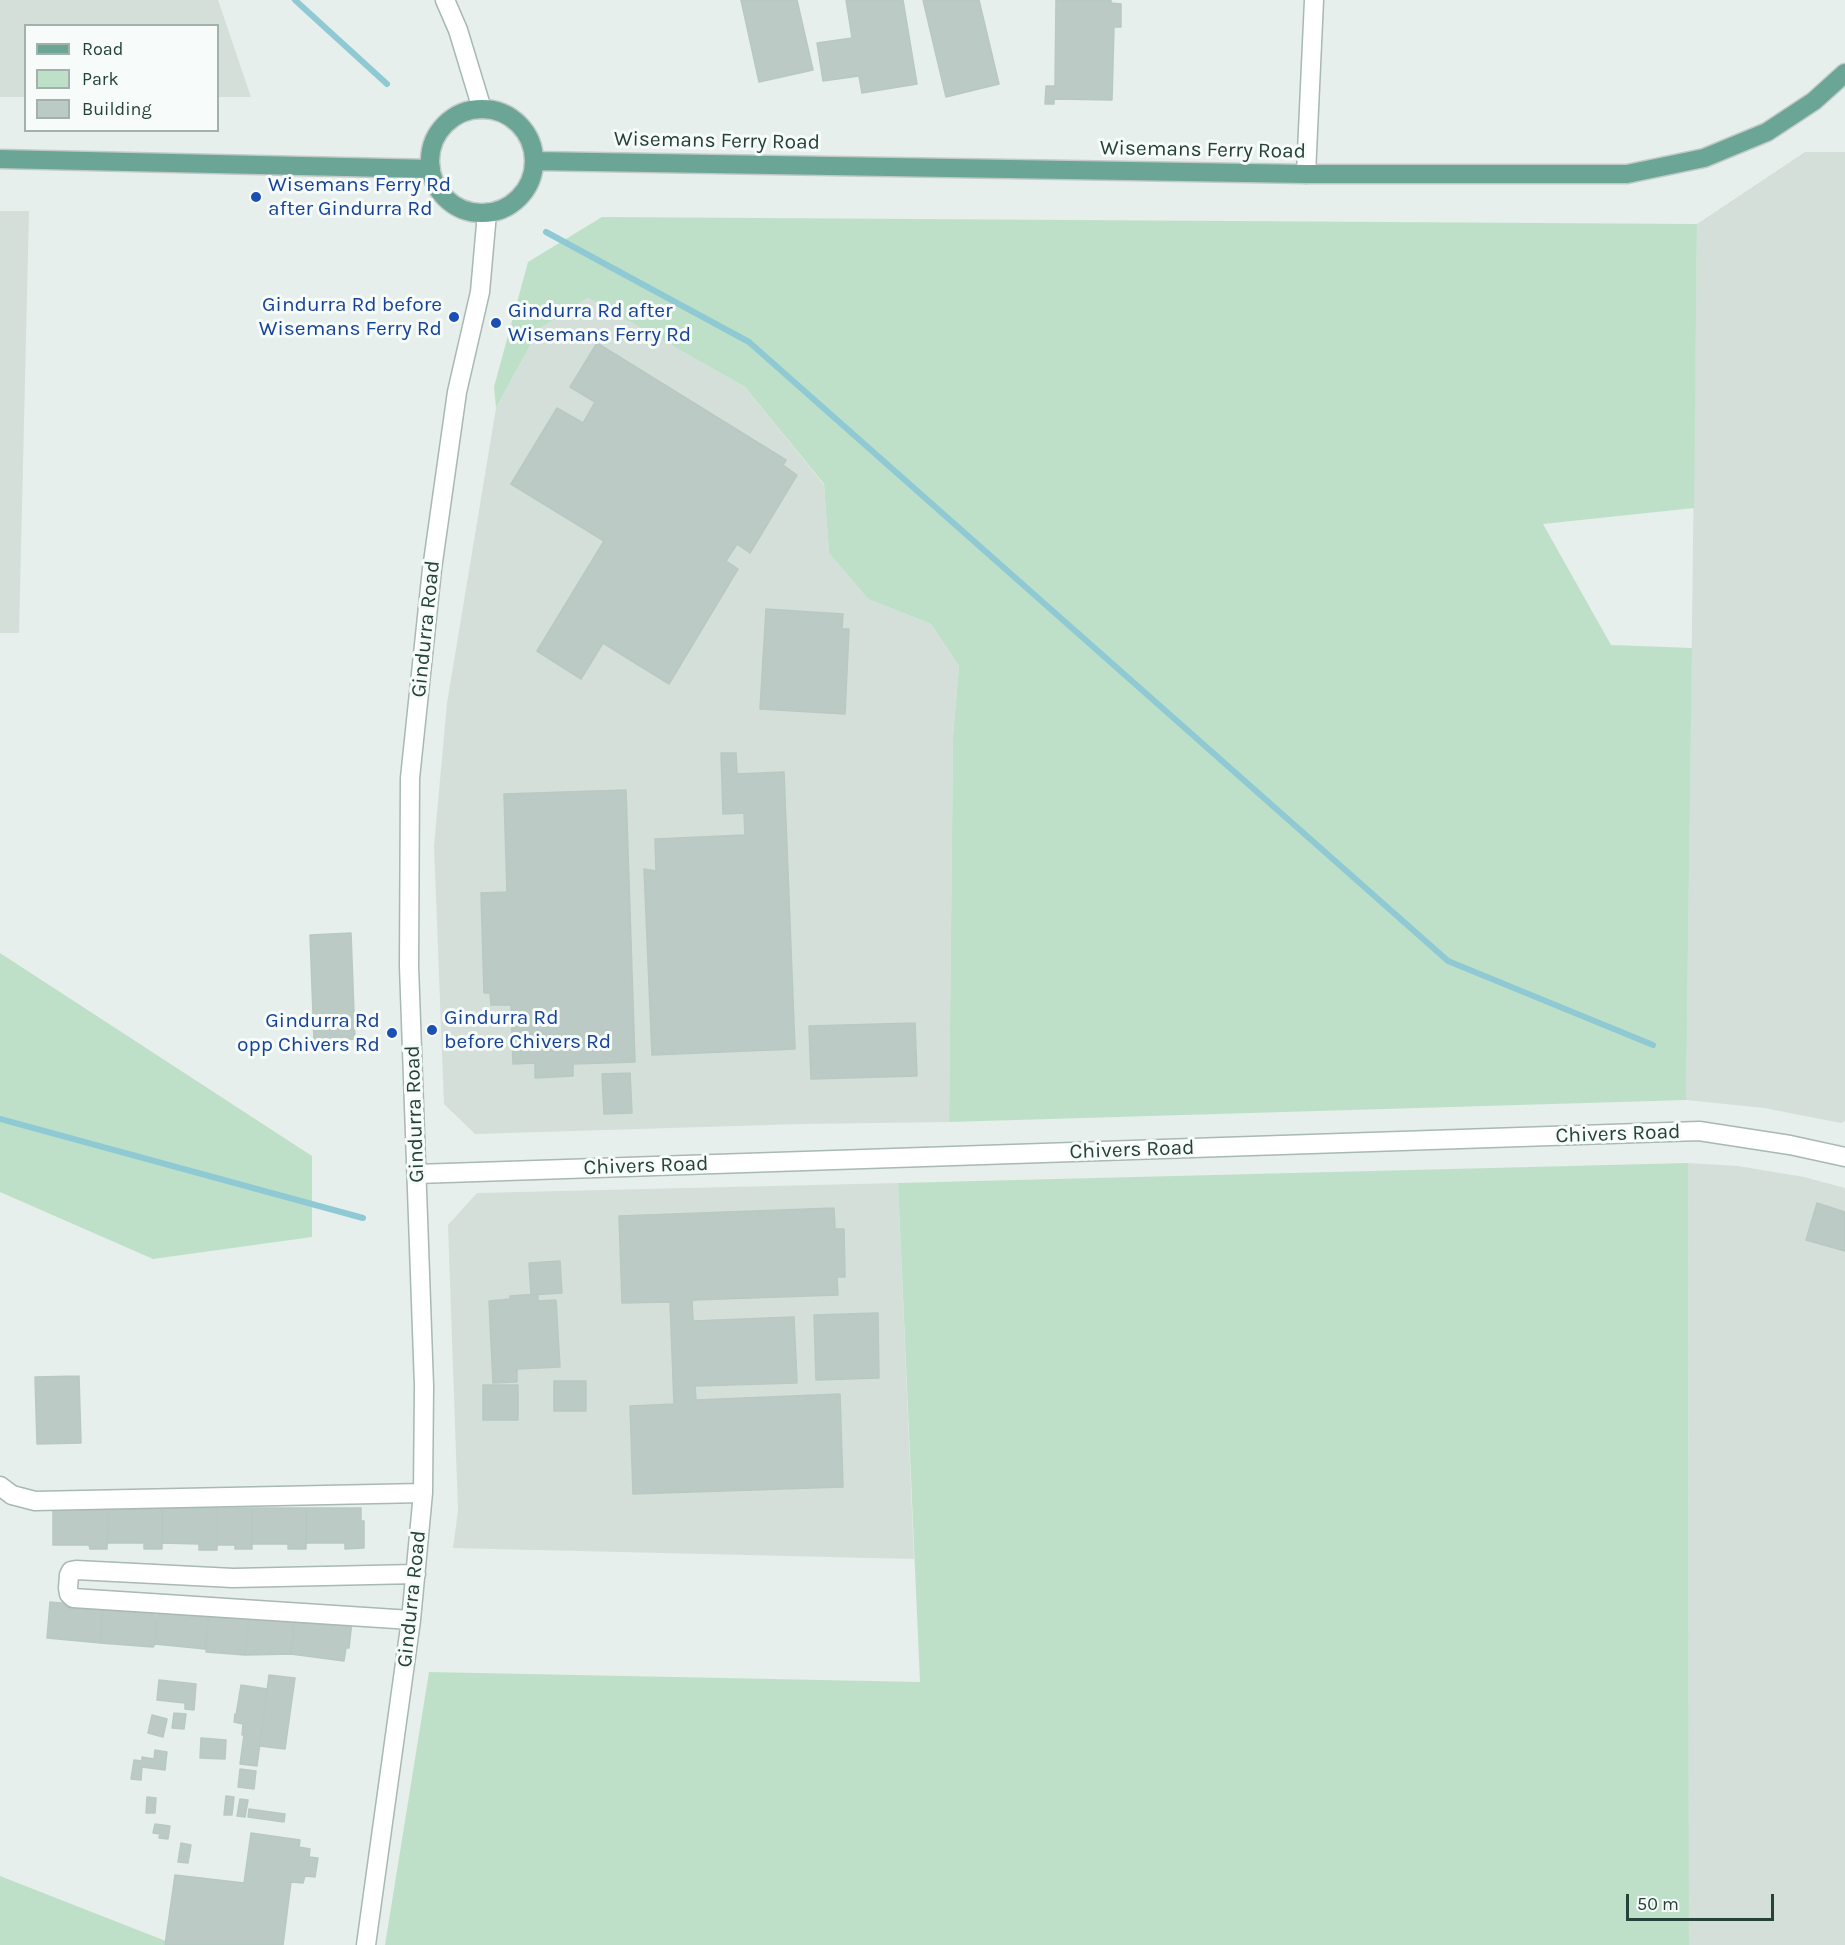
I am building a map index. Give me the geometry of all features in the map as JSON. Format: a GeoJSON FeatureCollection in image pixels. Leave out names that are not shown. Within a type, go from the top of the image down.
{"type":"FeatureCollection","features":[{"type":"Feature","properties":{"kind":"main road","name":"Wisemans Ferry Road"},"geometry":{"type":"LineString","coordinates":[[534,161],[1306,174],[1627,174],[1704,158],[1767,132],[1814,101],[1845,74]]}},
{"type":"Feature","properties":{"kind":"main road"},"geometry":{"type":"LineString","coordinates":[[482,109],[498,111],[513,118],[524,130],[532,145],[534,161],[532,176],[525,190],[515,202],[502,210],[487,213],[471,212],[456,207],[444,197],[435,184],[430,169],[432,148],[442,128],[453,118],[467,111],[482,109]]}},
{"type":"Feature","properties":{"kind":"main road"},"geometry":{"type":"LineString","coordinates":[[0,159],[430,169]]}},
{"type":"Feature","properties":{"kind":"street"},"geometry":{"type":"LineString","coordinates":[[446,0],[458,30],[482,109]]}},
{"type":"Feature","properties":{"kind":"street"},"geometry":{"type":"LineString","coordinates":[[1306,174],[1314,0]]}},
{"type":"Feature","properties":{"kind":"street","name":"Gindurra Road"},"geometry":{"type":"LineString","coordinates":[[366,1945],[411,1620],[423,1493],[424,1386],[410,966],[410,778],[432,569],[457,392],[480,291],[487,213]]}},
{"type":"Feature","properties":{"kind":"street","name":"Chivers Road"},"geometry":{"type":"LineString","coordinates":[[417,1174],[1699,1131],[1790,1145],[1845,1158]]}},
{"type":"Feature","properties":{"kind":"street"},"geometry":{"type":"LineString","coordinates":[[0,1486],[12,1494],[35,1501],[423,1493]]}},
{"type":"Feature","properties":{"kind":"street"},"geometry":{"type":"LineString","coordinates":[[411,1620],[73,1598],[69,1594],[69,1575],[71,1571],[76,1570],[233,1578],[416,1574]]}},
{"type":"Feature","properties":{"kind":"shaded area"},"geometry":{"type":"Polygon","coordinates":[[[0,0],[218,0],[251,97],[219,97],[219,24],[24,24],[24,97],[0,97],[0,0]]]}},
{"type":"Feature","properties":{"kind":"shaded area"},"geometry":{"type":"Polygon","coordinates":[[[1805,152],[1845,152],[1845,1121],[1841,1123],[1764,1108],[1686,1100],[1697,224],[1805,152]]]}},
{"type":"Feature","properties":{"kind":"shaded area"},"geometry":{"type":"Polygon","coordinates":[[[0,211],[29,211],[19,633],[0,633],[0,211]]]}},
{"type":"Feature","properties":{"kind":"shaded area"},"geometry":{"type":"Polygon","coordinates":[[[588,298],[745,387],[824,485],[829,553],[868,599],[931,624],[959,666],[953,736],[949,1122],[475,1134],[444,1104],[434,846],[447,703],[496,408],[539,329],[588,298]]]}},
{"type":"Feature","properties":{"kind":"shaded area"},"geometry":{"type":"Polygon","coordinates":[[[1688,1163],[1738,1166],[1804,1177],[1845,1188],[1845,1945],[1689,1945],[1688,1163]]]}},
{"type":"Feature","properties":{"kind":"shaded area"},"geometry":{"type":"Polygon","coordinates":[[[898,1183],[914,1559],[453,1548],[458,1511],[448,1225],[477,1193],[898,1183]]]}},
{"type":"Feature","properties":{"kind":"green space"},"geometry":{"type":"Polygon","coordinates":[[[602,217],[1697,224],[1694,508],[1543,524],[1611,645],[1692,648],[1686,1100],[949,1122],[953,736],[959,666],[931,624],[868,599],[829,553],[824,484],[745,387],[588,298],[539,329],[496,408],[494,387],[528,262],[602,217]]]}},
{"type":"Feature","properties":{"kind":"green space"},"geometry":{"type":"Polygon","coordinates":[[[0,953],[312,1156],[312,1237],[153,1259],[0,1192],[0,953]]]}},
{"type":"Feature","properties":{"kind":"green space"},"geometry":{"type":"Polygon","coordinates":[[[1688,1163],[1689,1945],[385,1945],[429,1672],[920,1682],[898,1183],[1688,1163]]]}},
{"type":"Feature","properties":{"kind":"green space"},"geometry":{"type":"Polygon","coordinates":[[[0,1876],[176,1945],[0,1945],[0,1876]]]}},
{"type":"Feature","properties":{"kind":"building"},"geometry":{"type":"Polygon","coordinates":[[[741,0],[797,0],[813,70],[759,82],[741,0]]]}},
{"type":"Feature","properties":{"kind":"building"},"geometry":{"type":"Polygon","coordinates":[[[846,0],[903,0],[917,84],[862,93],[859,76],[823,81],[817,43],[852,38],[846,0]]]}},
{"type":"Feature","properties":{"kind":"building"},"geometry":{"type":"Polygon","coordinates":[[[923,0],[979,0],[999,84],[946,97],[923,0]]]}},
{"type":"Feature","properties":{"kind":"building"},"geometry":{"type":"Polygon","coordinates":[[[1056,0],[1111,0],[1111,3],[1121,4],[1121,27],[1114,27],[1112,100],[1054,99],[1054,104],[1045,104],[1046,86],[1055,86],[1056,0]]]}},
{"type":"Feature","properties":{"kind":"building"},"geometry":{"type":"Polygon","coordinates":[[[597,343],[786,460],[783,465],[797,475],[750,553],[737,544],[726,561],[738,569],[669,684],[603,643],[581,679],[537,651],[604,541],[511,484],[557,408],[583,423],[595,402],[570,387],[597,343]]]}},
{"type":"Feature","properties":{"kind":"building"},"geometry":{"type":"Polygon","coordinates":[[[766,609],[843,614],[842,629],[849,629],[845,714],[760,709],[766,609]]]}},
{"type":"Feature","properties":{"kind":"building"},"geometry":{"type":"Polygon","coordinates":[[[721,753],[736,753],[737,774],[784,772],[795,1049],[652,1055],[644,869],[656,871],[655,839],[745,835],[744,813],[723,814],[721,753]]]}},
{"type":"Feature","properties":{"kind":"building"},"geometry":{"type":"Polygon","coordinates":[[[626,790],[635,1062],[573,1064],[573,1076],[535,1078],[535,1063],[513,1064],[511,1005],[491,1005],[490,993],[484,993],[481,893],[507,892],[504,794],[626,790]]]}},
{"type":"Feature","properties":{"kind":"building"},"geometry":{"type":"Polygon","coordinates":[[[351,933],[355,1039],[314,1041],[310,935],[351,933]]]}},
{"type":"Feature","properties":{"kind":"building"},"geometry":{"type":"Polygon","coordinates":[[[915,1023],[917,1076],[811,1079],[809,1026],[915,1023]]]}},
{"type":"Feature","properties":{"kind":"building"},"geometry":{"type":"Polygon","coordinates":[[[630,1073],[632,1113],[604,1114],[602,1074],[630,1073]]]}},
{"type":"Feature","properties":{"kind":"building"},"geometry":{"type":"Polygon","coordinates":[[[1817,1203],[1845,1212],[1845,1251],[1806,1240],[1817,1203]]]}},
{"type":"Feature","properties":{"kind":"building"},"geometry":{"type":"Polygon","coordinates":[[[834,1208],[835,1229],[844,1229],[845,1277],[837,1277],[838,1295],[692,1300],[693,1321],[794,1317],[797,1383],[695,1386],[696,1400],[840,1394],[843,1487],[633,1494],[630,1406],[674,1404],[670,1302],[622,1303],[619,1216],[834,1208]]]}},
{"type":"Feature","properties":{"kind":"building"},"geometry":{"type":"Polygon","coordinates":[[[560,1261],[562,1293],[531,1295],[529,1263],[560,1261]]]}},
{"type":"Feature","properties":{"kind":"building"},"geometry":{"type":"Polygon","coordinates":[[[538,1294],[538,1301],[556,1300],[560,1367],[517,1369],[517,1382],[493,1383],[489,1301],[510,1299],[510,1296],[538,1294]]]}},
{"type":"Feature","properties":{"kind":"building"},"geometry":{"type":"Polygon","coordinates":[[[878,1313],[879,1378],[816,1380],[814,1315],[878,1313]]]}},
{"type":"Feature","properties":{"kind":"building"},"geometry":{"type":"Polygon","coordinates":[[[79,1376],[81,1443],[37,1444],[35,1377],[79,1376]]]}},
{"type":"Feature","properties":{"kind":"building"},"geometry":{"type":"Polygon","coordinates":[[[554,1381],[586,1381],[586,1411],[554,1411],[554,1381]]]}},
{"type":"Feature","properties":{"kind":"building"},"geometry":{"type":"Polygon","coordinates":[[[483,1385],[518,1385],[518,1420],[483,1420],[483,1385]]]}},
{"type":"Feature","properties":{"kind":"building"},"geometry":{"type":"Polygon","coordinates":[[[53,1507],[108,1508],[107,1549],[90,1549],[89,1545],[53,1545],[53,1507]]]}},
{"type":"Feature","properties":{"kind":"building"},"geometry":{"type":"Polygon","coordinates":[[[108,1508],[162,1508],[162,1549],[144,1549],[144,1543],[108,1543],[108,1508]]]}},
{"type":"Feature","properties":{"kind":"building"},"geometry":{"type":"Polygon","coordinates":[[[162,1508],[217,1508],[217,1550],[199,1550],[199,1544],[162,1543],[162,1508]]]}},
{"type":"Feature","properties":{"kind":"building"},"geometry":{"type":"Polygon","coordinates":[[[217,1508],[252,1508],[252,1549],[235,1549],[235,1545],[217,1545],[217,1508]]]}},
{"type":"Feature","properties":{"kind":"building"},"geometry":{"type":"Polygon","coordinates":[[[252,1508],[306,1508],[306,1549],[288,1549],[288,1544],[252,1544],[252,1508]]]}},
{"type":"Feature","properties":{"kind":"building"},"geometry":{"type":"Polygon","coordinates":[[[306,1508],[361,1508],[361,1521],[364,1521],[364,1548],[345,1549],[345,1543],[306,1543],[306,1508]]]}},
{"type":"Feature","properties":{"kind":"building"},"geometry":{"type":"Polygon","coordinates":[[[50,1602],[103,1605],[101,1643],[47,1638],[50,1602]]]}},
{"type":"Feature","properties":{"kind":"building"},"geometry":{"type":"Polygon","coordinates":[[[103,1605],[156,1610],[153,1647],[100,1643],[103,1605]]]}},
{"type":"Feature","properties":{"kind":"building"},"geometry":{"type":"Polygon","coordinates":[[[193,1610],[208,1613],[205,1649],[155,1644],[158,1611],[192,1615],[193,1610]]]}},
{"type":"Feature","properties":{"kind":"building"},"geometry":{"type":"Polygon","coordinates":[[[249,1612],[245,1655],[206,1652],[208,1613],[249,1612]]]}},
{"type":"Feature","properties":{"kind":"building"},"geometry":{"type":"Polygon","coordinates":[[[249,1619],[294,1620],[291,1654],[245,1655],[249,1619]]]}},
{"type":"Feature","properties":{"kind":"building"},"geometry":{"type":"Polygon","coordinates":[[[295,1620],[352,1621],[349,1648],[346,1648],[344,1661],[291,1654],[295,1620]]]}},
{"type":"Feature","properties":{"kind":"building"},"geometry":{"type":"Polygon","coordinates":[[[269,1675],[295,1678],[285,1749],[260,1746],[269,1675]]]}},
{"type":"Feature","properties":{"kind":"building"},"geometry":{"type":"Polygon","coordinates":[[[159,1680],[196,1684],[194,1710],[185,1709],[185,1703],[157,1700],[159,1680]]]}},
{"type":"Feature","properties":{"kind":"building"},"geometry":{"type":"Polygon","coordinates":[[[241,1685],[267,1689],[257,1766],[240,1764],[244,1735],[242,1735],[243,1724],[234,1722],[241,1685]]]}},
{"type":"Feature","properties":{"kind":"building"},"geometry":{"type":"Polygon","coordinates":[[[174,1713],[186,1714],[184,1729],[172,1728],[174,1713]]]}},
{"type":"Feature","properties":{"kind":"building"},"geometry":{"type":"Polygon","coordinates":[[[152,1715],[167,1719],[163,1737],[148,1733],[152,1715]]]}},
{"type":"Feature","properties":{"kind":"building"},"geometry":{"type":"Polygon","coordinates":[[[201,1738],[226,1740],[225,1759],[200,1758],[201,1738]]]}},
{"type":"Feature","properties":{"kind":"building"},"geometry":{"type":"Polygon","coordinates":[[[155,1750],[167,1752],[165,1770],[142,1767],[141,1780],[131,1779],[134,1760],[142,1761],[142,1757],[154,1759],[155,1750]]]}},
{"type":"Feature","properties":{"kind":"building"},"geometry":{"type":"Polygon","coordinates":[[[240,1769],[256,1771],[254,1789],[238,1787],[240,1769]]]}},
{"type":"Feature","properties":{"kind":"building"},"geometry":{"type":"Polygon","coordinates":[[[226,1796],[234,1797],[232,1815],[224,1815],[226,1796]]]}},
{"type":"Feature","properties":{"kind":"building"},"geometry":{"type":"Polygon","coordinates":[[[147,1797],[156,1798],[155,1813],[146,1813],[147,1797]]]}},
{"type":"Feature","properties":{"kind":"building"},"geometry":{"type":"Polygon","coordinates":[[[240,1799],[248,1800],[245,1817],[237,1816],[240,1799]]]}},
{"type":"Feature","properties":{"kind":"building"},"geometry":{"type":"Polygon","coordinates":[[[249,1809],[285,1814],[284,1822],[248,1817],[249,1809]]]}},
{"type":"Feature","properties":{"kind":"building"},"geometry":{"type":"Polygon","coordinates":[[[155,1824],[170,1826],[168,1839],[159,1838],[160,1834],[153,1833],[155,1824]]]}},
{"type":"Feature","properties":{"kind":"building"},"geometry":{"type":"Polygon","coordinates":[[[251,1833],[300,1840],[299,1847],[310,1849],[309,1857],[318,1858],[315,1877],[305,1876],[303,1883],[291,1882],[283,1945],[165,1945],[175,1875],[244,1883],[251,1833]]]}},
{"type":"Feature","properties":{"kind":"building"},"geometry":{"type":"Polygon","coordinates":[[[181,1843],[191,1845],[188,1863],[178,1862],[181,1843]]]}},
{"type":"Feature","properties":{"kind":"waterway"},"geometry":{"type":"LineString","coordinates":[[295,0],[387,84]]}},
{"type":"Feature","properties":{"kind":"waterway"},"geometry":{"type":"LineString","coordinates":[[546,232],[749,342],[1448,961],[1653,1045]]}},
{"type":"Feature","properties":{"kind":"waterway"},"geometry":{"type":"LineString","coordinates":[[0,1119],[363,1218]]}},
{"type":"Feature","properties":{"kind":"place","name":"Wisemans Ferry Rd after Gindurra Rd"},"geometry":{"type":"Point","coordinates":[256,197]}},
{"type":"Feature","properties":{"kind":"place","name":"Gindurra Rd before Wisemans Ferry Rd"},"geometry":{"type":"Point","coordinates":[454,317]}},
{"type":"Feature","properties":{"kind":"place","name":"Gindurra Rd after Wisemans Ferry Rd"},"geometry":{"type":"Point","coordinates":[496,323]}},
{"type":"Feature","properties":{"kind":"place","name":"Gindurra Rd before Chivers Rd"},"geometry":{"type":"Point","coordinates":[432,1030]}},
{"type":"Feature","properties":{"kind":"place","name":"Gindurra Rd opp Chivers Rd"},"geometry":{"type":"Point","coordinates":[392,1033]}}]}
